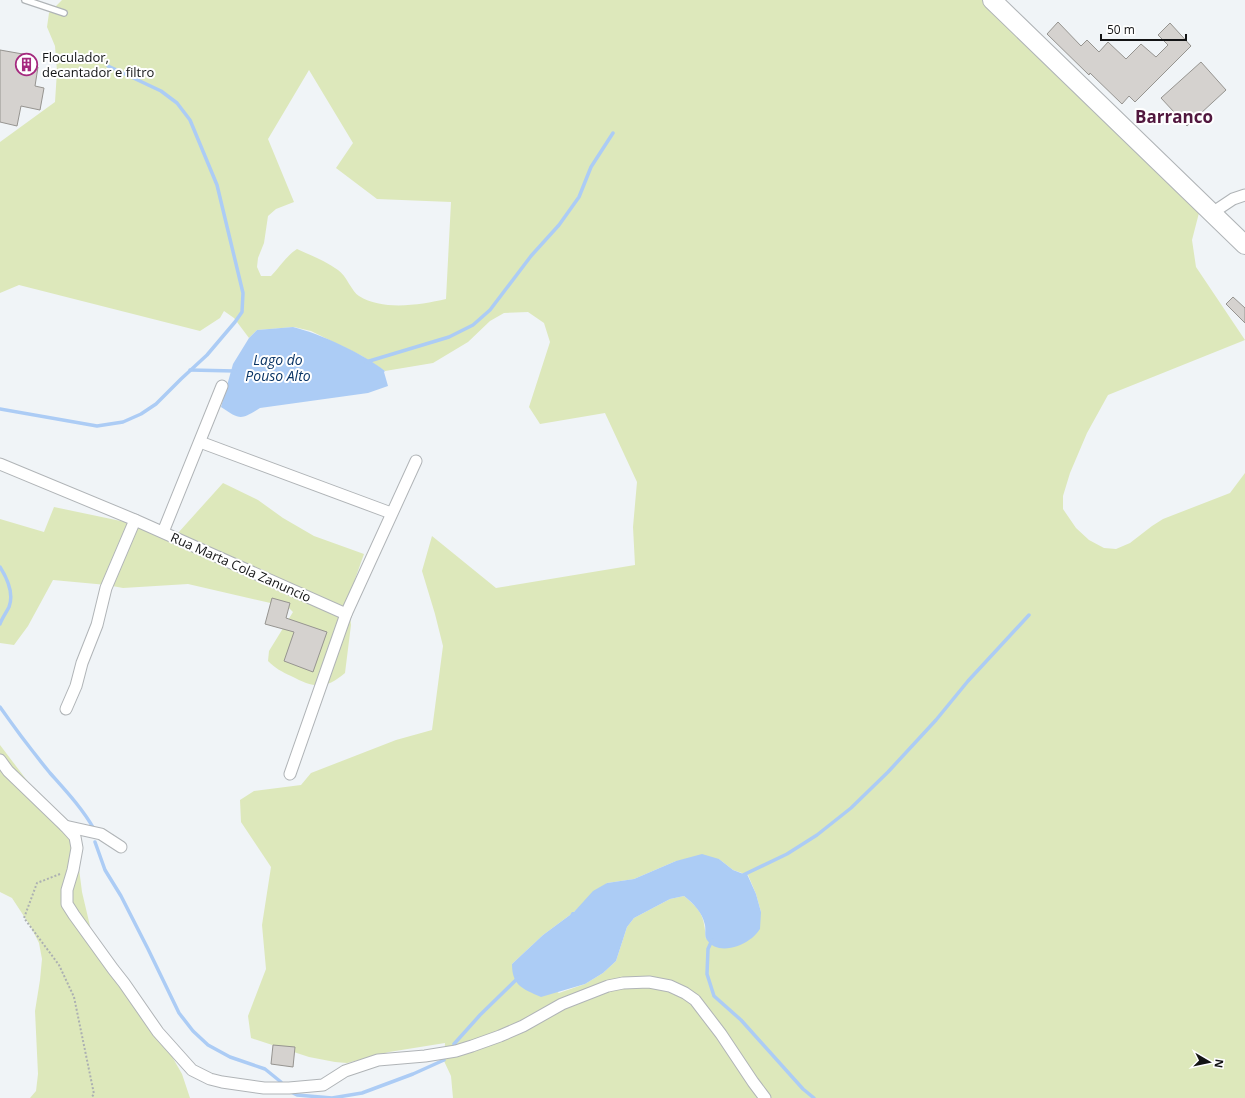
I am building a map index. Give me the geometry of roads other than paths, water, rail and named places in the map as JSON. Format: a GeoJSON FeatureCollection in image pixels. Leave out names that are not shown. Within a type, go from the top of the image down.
{"type":"FeatureCollection","features":[{"type":"Feature","properties":{"kind":"main road"},"geometry":{"type":"LineString","coordinates":[[992,0],[1245,245]]}},
{"type":"Feature","properties":{"kind":"street"},"geometry":{"type":"LineString","coordinates":[[1212,213],[1233,199],[1245,195]]}},
{"type":"Feature","properties":{"kind":"street"},"geometry":{"type":"LineString","coordinates":[[164,532],[222,386]]}},
{"type":"Feature","properties":{"kind":"street"},"geometry":{"type":"LineString","coordinates":[[200,442],[391,513]]}},
{"type":"Feature","properties":{"kind":"street"},"geometry":{"type":"LineString","coordinates":[[290,774],[346,614],[416,461]]}},
{"type":"Feature","properties":{"kind":"street","name":"Rua Marta Cola Zanuncio"},"geometry":{"type":"LineString","coordinates":[[0,464],[164,532],[346,614]]}},
{"type":"Feature","properties":{"kind":"street"},"geometry":{"type":"LineString","coordinates":[[66,709],[76,686],[82,662],[97,625],[106,588],[135,520]]}},
{"type":"Feature","properties":{"kind":"street"},"geometry":{"type":"LineString","coordinates":[[0,760],[8,771],[75,837],[77,848],[73,870],[67,890],[68,904],[74,915],[158,1032],[192,1070],[210,1079],[264,1088],[289,1088],[323,1085],[345,1071],[378,1060],[425,1056],[456,1051],[479,1044],[523,1026],[562,1004],[608,986],[624,982],[649,982],[670,986],[685,993],[695,1000],[721,1034],[765,1098]]}},
{"type":"Feature","properties":{"kind":"street"},"geometry":{"type":"LineString","coordinates":[[65,826],[101,834],[121,847]]}},
{"type":"Feature","properties":{"kind":"lane"},"geometry":{"type":"LineString","coordinates":[[25,0],[64,13]]}},
{"type":"Feature","properties":{"kind":"water","name":"Lago do Pouso Alto"},"geometry":{"type":"Polygon","coordinates":[[[293,327],[328,339],[376,364],[385,371],[388,386],[368,393],[260,408],[249,415],[240,417],[221,407],[233,364],[249,338],[257,330],[293,327]]]}},
{"type":"Feature","properties":{"kind":"water"},"geometry":{"type":"Polygon","coordinates":[[[702,854],[719,859],[733,870],[746,875],[747,874],[756,894],[761,912],[760,929],[750,939],[739,945],[727,948],[716,947],[711,944],[706,938],[705,925],[700,912],[684,896],[670,899],[634,918],[627,927],[616,961],[603,973],[585,984],[541,997],[524,989],[516,982],[512,964],[543,935],[574,912],[593,891],[607,883],[634,879],[676,861],[702,854]]]}},
{"type":"Feature","properties":{"kind":"waterway"},"geometry":{"type":"LineString","coordinates":[[0,409],[97,426],[123,422],[141,414],[156,404],[207,355],[242,312],[243,293],[217,185],[190,120],[177,103],[161,91],[108,66]]}},
{"type":"Feature","properties":{"kind":"waterway"},"geometry":{"type":"LineString","coordinates":[[366,362],[449,337],[473,325],[490,310],[531,256],[559,225],[579,197],[591,167],[613,133]]}},
{"type":"Feature","properties":{"kind":"waterway"},"geometry":{"type":"LineString","coordinates":[[190,370],[235,371]]}},
{"type":"Feature","properties":{"kind":"waterway"},"geometry":{"type":"LineString","coordinates":[[0,567],[7,581],[11,597],[9,607],[0,624]]}},
{"type":"Feature","properties":{"kind":"waterway"},"geometry":{"type":"LineString","coordinates":[[741,876],[787,854],[817,835],[851,808],[888,772],[936,720],[968,681],[1029,615]]}},
{"type":"Feature","properties":{"kind":"waterway"},"geometry":{"type":"LineString","coordinates":[[0,707],[37,757],[79,807],[94,829]]}},
{"type":"Feature","properties":{"kind":"waterway"},"geometry":{"type":"LineString","coordinates":[[95,842],[105,870],[121,896],[179,1013],[193,1031],[208,1045],[230,1057],[265,1069],[281,1082]]}},
{"type":"Feature","properties":{"kind":"waterway"},"geometry":{"type":"LineString","coordinates":[[712,940],[708,949],[707,974],[714,996],[741,1020],[803,1089],[814,1098]]}},
{"type":"Feature","properties":{"kind":"waterway"},"geometry":{"type":"LineString","coordinates":[[454,1044],[480,1015],[519,977]]}},
{"type":"Feature","properties":{"kind":"waterway"},"geometry":{"type":"LineString","coordinates":[[289,1091],[297,1095],[332,1098],[362,1093],[413,1074],[444,1060]]}},
{"type":"Feature","properties":{"kind":"place","name":"Floculador, decantador e filtro"},"geometry":{"type":"Point","coordinates":[26,64]}},
{"type":"Feature","properties":{"kind":"district","name":"Barranco"},"geometry":{"type":"Point","coordinates":[1174,116]}}]}
